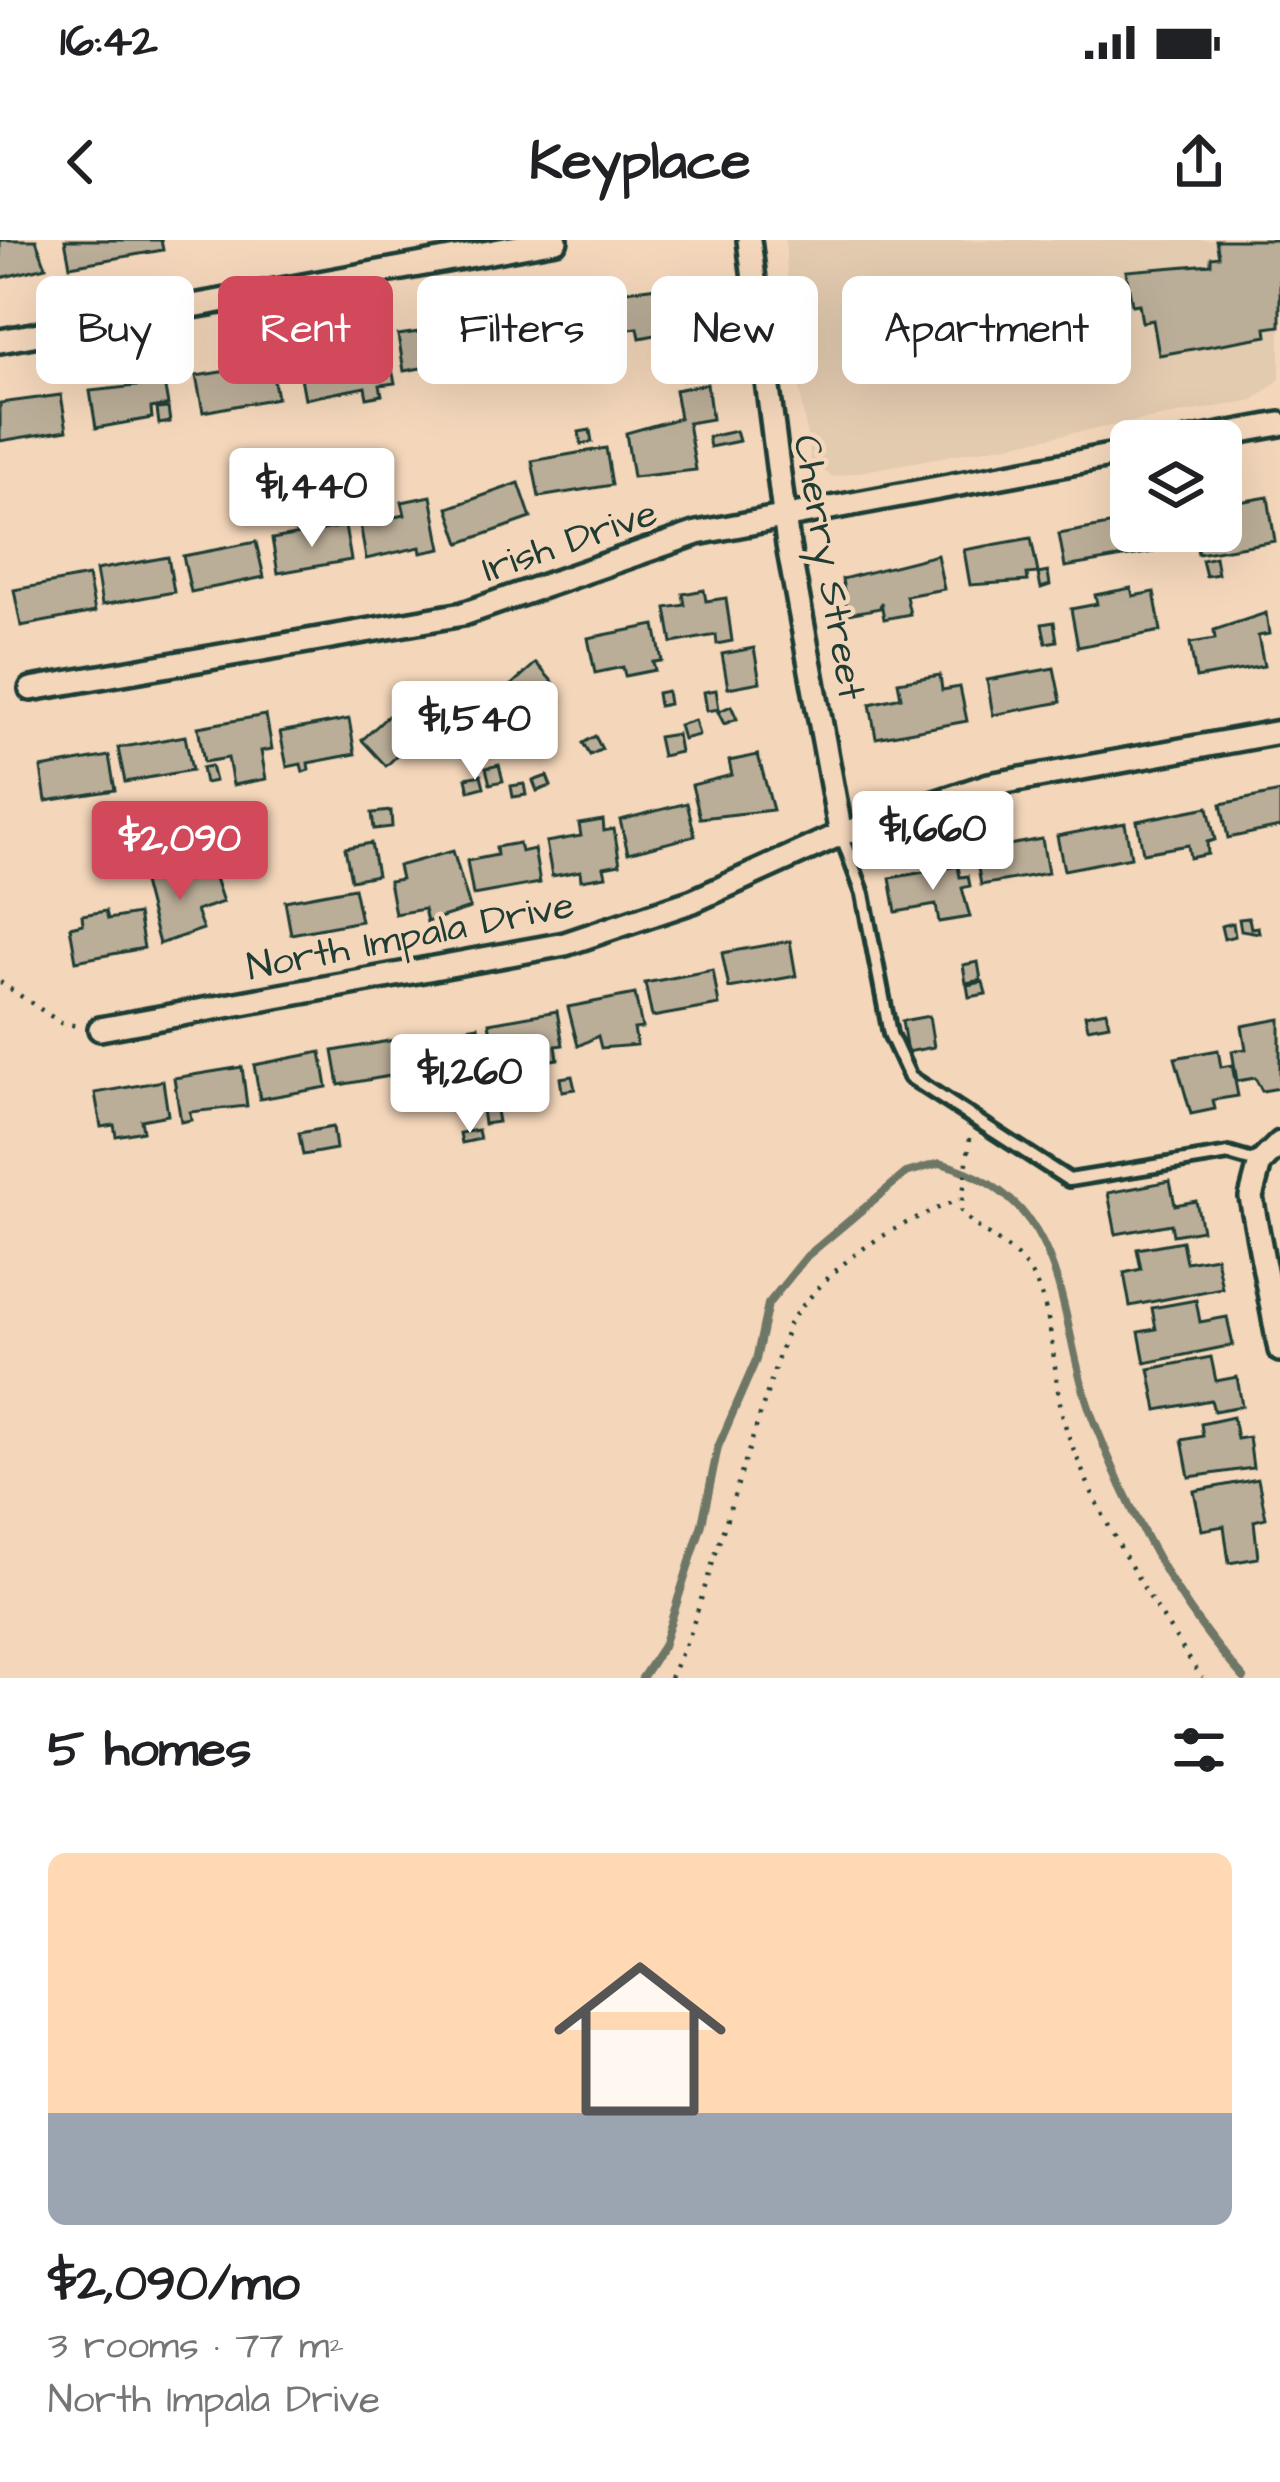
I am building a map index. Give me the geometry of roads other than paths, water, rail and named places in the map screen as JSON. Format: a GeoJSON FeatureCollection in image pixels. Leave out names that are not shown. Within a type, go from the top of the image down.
{"type":"FeatureCollection","features":[{"type":"Feature","properties":{"kind":"street"},"geometry":{"type":"LineString","coordinates":[[0,341],[556,240]]}},
{"type":"Feature","properties":{"kind":"street","name":"Cherry Street"},"geometry":{"type":"LineString","coordinates":[[749,240],[784,517],[842,834]]}},
{"type":"Feature","properties":{"kind":"street"},"geometry":{"type":"LineString","coordinates":[[1242,431],[1280,424]]}},
{"type":"Feature","properties":{"kind":"street","name":"Irish Drive"},"geometry":{"type":"LineString","coordinates":[[31,689],[463,614],[650,547],[1110,456]]}},
{"type":"Feature","properties":{"kind":"street","name":"North Impala Drive"},"geometry":{"type":"LineString","coordinates":[[100,1029],[565,944],[693,901],[842,834],[989,785],[1280,732]]}},
{"type":"Feature","properties":{"kind":"street"},"geometry":{"type":"LineString","coordinates":[[1280,1144],[1260,1163],[1251,1197],[1280,1349]]}},
{"type":"Feature","properties":{"kind":"lane"},"geometry":{"type":"LineString","coordinates":[[842,834],[863,894],[890,1034],[916,1083],[1069,1180],[1216,1156],[1260,1163]]}},
{"type":"Feature","properties":{"kind":"waterway"},"geometry":{"type":"LineString","coordinates":[[642,1678],[663,1646],[702,1524],[718,1447],[756,1360],[768,1304],[807,1256],[906,1173],[940,1163],[984,1181],[1016,1205],[1038,1235],[1054,1269],[1082,1385],[1124,1493],[1177,1590],[1244,1678]]}}]}
